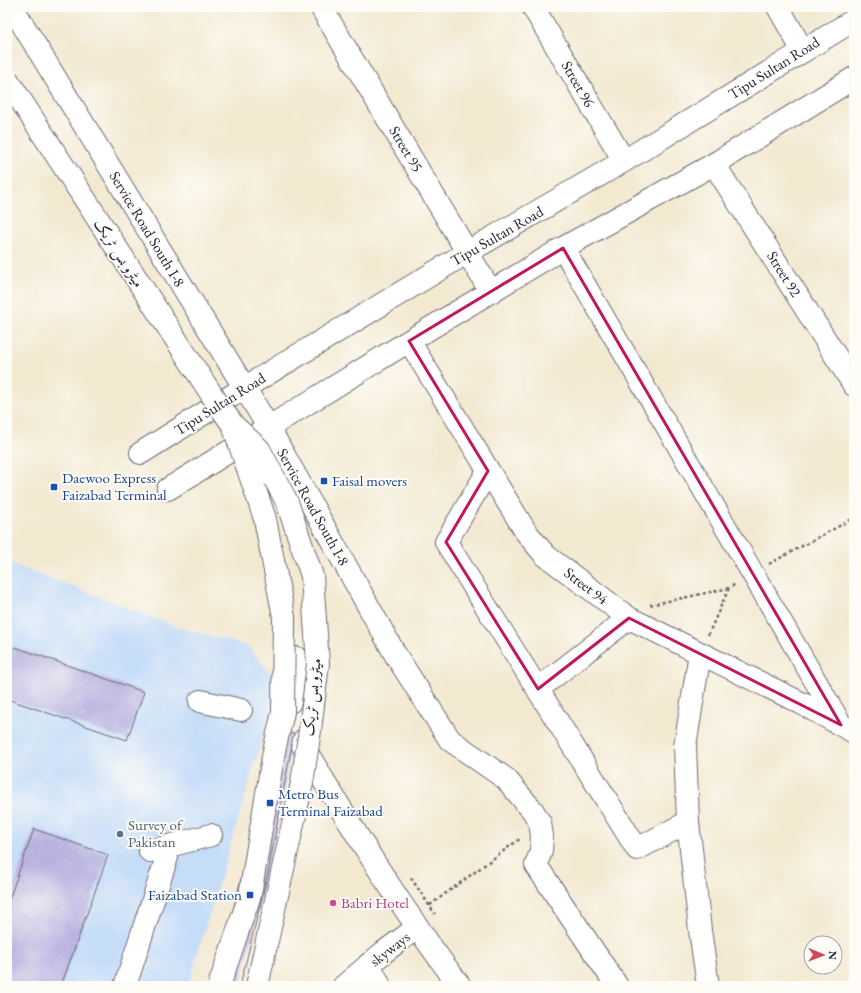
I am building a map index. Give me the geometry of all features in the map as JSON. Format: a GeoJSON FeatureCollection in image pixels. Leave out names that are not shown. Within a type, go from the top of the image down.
{"type":"FeatureCollection","features":[{"type":"Feature","properties":{"kind":"street","name":"Service Road South I-8"},"geometry":{"type":"LineString","coordinates":[[12,7],[269,428],[395,654],[450,740],[506,779],[533,811],[540,823],[542,836],[541,851],[536,865],[617,986]]}},
{"type":"Feature","properties":{"kind":"street","name":"Street 95"},"geometry":{"type":"LineString","coordinates":[[321,7],[491,292]]}},
{"type":"Feature","properties":{"kind":"street","name":"Street 96"},"geometry":{"type":"LineString","coordinates":[[533,7],[624,162]]}},
{"type":"Feature","properties":{"kind":"street"},"geometry":{"type":"LineString","coordinates":[[778,7],[803,51]]}},
{"type":"Feature","properties":{"kind":"street","name":"Tipu Sultan Road"},"geometry":{"type":"LineString","coordinates":[[141,453],[244,388],[468,252],[624,162],[854,20]]}},
{"type":"Feature","properties":{"kind":"street"},"geometry":{"type":"LineString","coordinates":[[168,490],[408,341],[563,248],[714,164],[854,78]]}},
{"type":"Feature","properties":{"kind":"street","name":"میٹرو بس ٹریک"},"geometry":{"type":"LineString","coordinates":[[7,79],[212,395],[233,425],[259,449],[287,502],[312,576],[318,664],[302,783],[257,986]]}},
{"type":"Feature","properties":{"kind":"street","name":"Street 92"},"geometry":{"type":"LineString","coordinates":[[714,164],[854,385]]}},
{"type":"Feature","properties":{"kind":"street"},"geometry":{"type":"LineString","coordinates":[[563,248],[753,573],[847,728]]}},
{"type":"Feature","properties":{"kind":"street","name":"Street 94"},"geometry":{"type":"LineString","coordinates":[[408,341],[526,532],[545,556],[624,615],[847,728]]}},
{"type":"Feature","properties":{"kind":"street","name":"میٹرو بس ٹریک"},"geometry":{"type":"LineString","coordinates":[[219,986],[250,895],[274,751],[283,712],[284,617],[265,519],[233,425]]}},
{"type":"Feature","properties":{"kind":"street"},"geometry":{"type":"LineString","coordinates":[[488,471],[446,542],[637,849],[688,822]]}},
{"type":"Feature","properties":{"kind":"street"},"geometry":{"type":"LineString","coordinates":[[538,689],[624,615]]}},
{"type":"Feature","properties":{"kind":"street"},"geometry":{"type":"LineString","coordinates":[[700,653],[685,746],[688,822],[708,986]]}},
{"type":"Feature","properties":{"kind":"street"},"geometry":{"type":"LineString","coordinates":[[225,986],[286,720],[297,658]]}},
{"type":"Feature","properties":{"kind":"street"},"geometry":{"type":"LineString","coordinates":[[311,678],[303,746],[351,825],[418,927],[460,986]]}},
{"type":"Feature","properties":{"kind":"street"},"geometry":{"type":"LineString","coordinates":[[200,701],[241,710]]}},
{"type":"Feature","properties":{"kind":"street"},"geometry":{"type":"LineString","coordinates":[[125,986],[159,854],[211,834]]}},
{"type":"Feature","properties":{"kind":"street","name":"skyways"},"geometry":{"type":"LineString","coordinates":[[344,986],[384,952],[418,927]]}},
{"type":"Feature","properties":{"kind":"street"},"geometry":{"type":"LineString","coordinates":[[369,964],[380,986]]}},
{"type":"Feature","properties":{"kind":"path"},"geometry":{"type":"LineString","coordinates":[[624,615],[729,588],[753,573],[854,518]]}},
{"type":"Feature","properties":{"kind":"path"},"geometry":{"type":"LineString","coordinates":[[700,653],[729,588]]}},
{"type":"Feature","properties":{"kind":"path"},"geometry":{"type":"LineString","coordinates":[[430,905],[526,835]]}},
{"type":"Feature","properties":{"kind":"highlighted area"},"geometry":{"type":"Polygon","coordinates":[[[563,248],[841,725],[629,618],[538,689],[446,542],[488,471],[409,341],[563,248]]]}},
{"type":"Feature","properties":{"kind":"shaded area","name":"Survey of Pakistan"},"geometry":{"type":"Polygon","coordinates":[[[7,562],[178,627],[248,646],[279,683],[188,986],[7,986],[7,562]]]}},
{"type":"Feature","properties":{"kind":"building"},"geometry":{"type":"Polygon","coordinates":[[[15,647],[144,692],[127,740],[7,699],[7,670],[15,647]]]}},
{"type":"Feature","properties":{"kind":"building","name":"Metro Bus Terminal Faizabad"},"geometry":{"type":"Polygon","coordinates":[[[278,732],[294,734],[268,873],[240,986],[214,986],[278,732]]]}},
{"type":"Feature","properties":{"kind":"building"},"geometry":{"type":"Polygon","coordinates":[[[34,829],[108,855],[61,986],[7,986],[7,905],[34,829]]]}},
{"type":"Feature","properties":{"kind":"place","name":"Faisal movers"},"geometry":{"type":"Point","coordinates":[324,481]}},
{"type":"Feature","properties":{"kind":"place","name":"Daewoo Express Faizabad Terminal"},"geometry":{"type":"Point","coordinates":[54,487]}},
{"type":"Feature","properties":{"kind":"place","name":"Metro Bus Terminal Faizabad"},"geometry":{"type":"Point","coordinates":[270,803]}},
{"type":"Feature","properties":{"kind":"place","name":"Survey of Pakistan"},"geometry":{"type":"Point","coordinates":[120,834]}},
{"type":"Feature","properties":{"kind":"place","name":"Faizabad Station"},"geometry":{"type":"Point","coordinates":[250,895]}},
{"type":"Feature","properties":{"kind":"place","name":"Babri Hotel"},"geometry":{"type":"Point","coordinates":[333,903]}}]}
